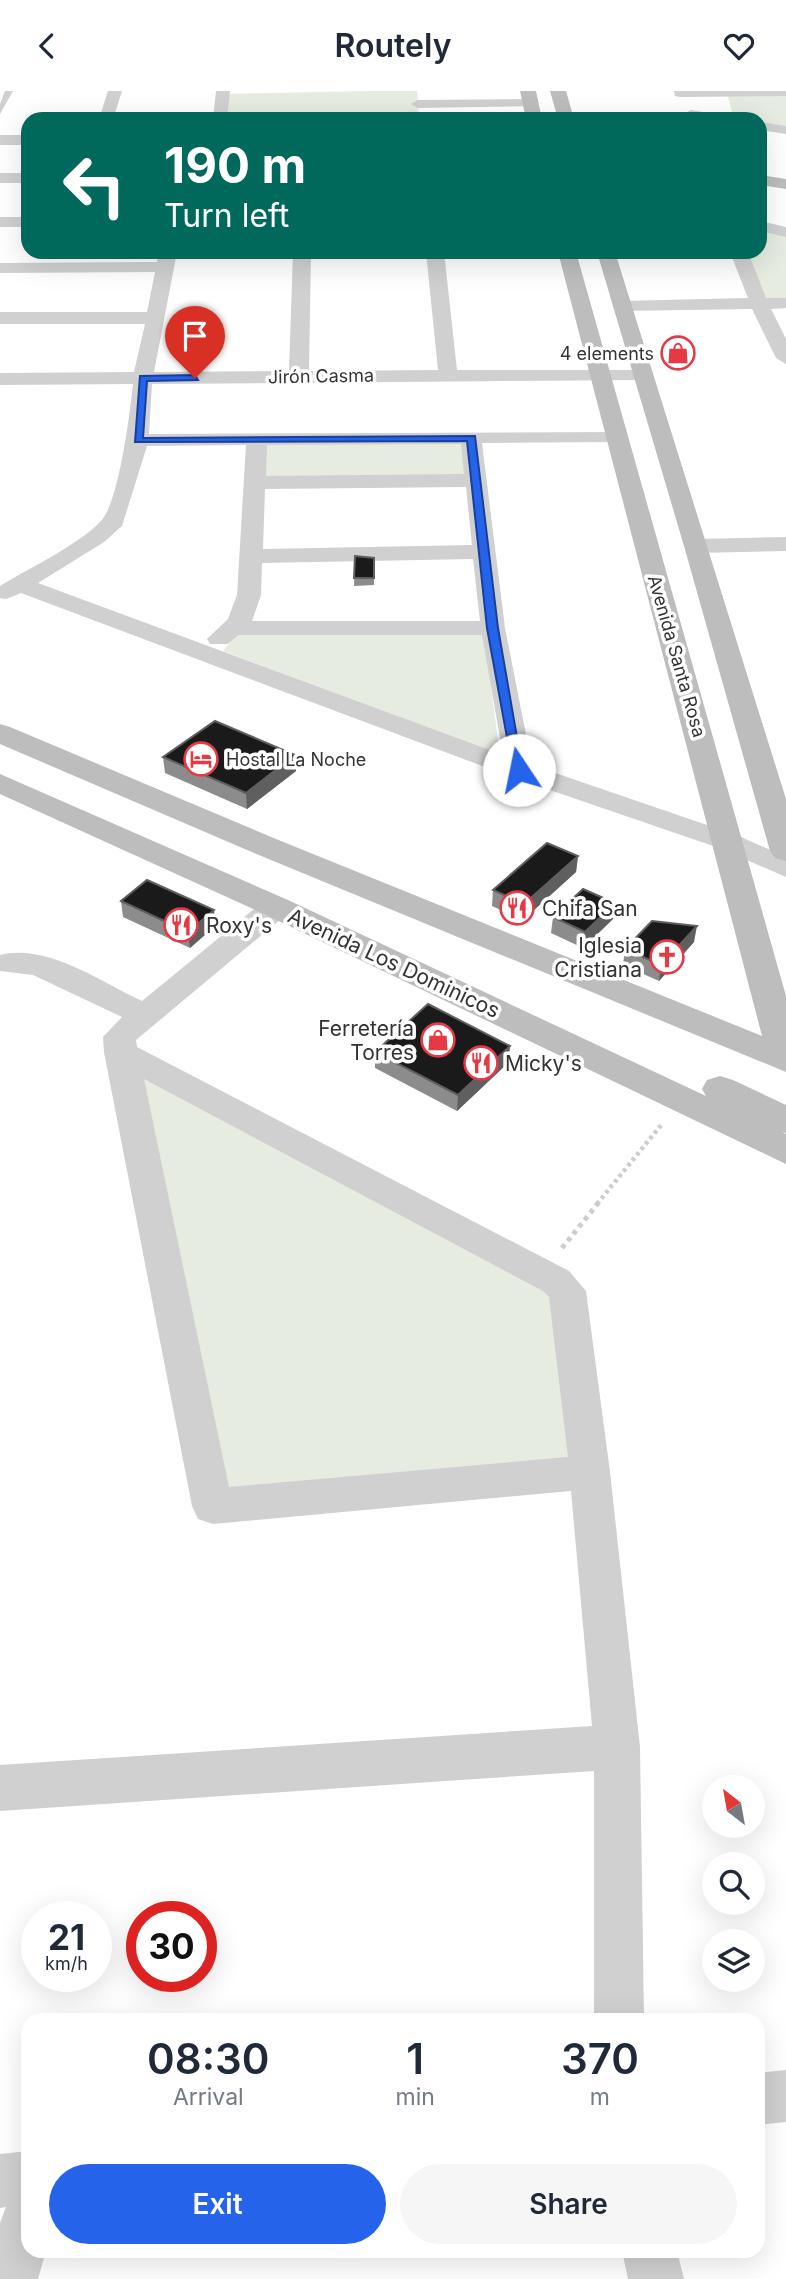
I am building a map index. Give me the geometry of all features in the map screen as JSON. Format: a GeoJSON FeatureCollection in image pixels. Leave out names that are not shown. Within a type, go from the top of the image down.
{"type":"FeatureCollection","features":[{"type":"Feature","properties":{"kind":"main road"},"geometry":{"type":"LineString","coordinates":[[558,91],[564,112]]}},
{"type":"Feature","properties":{"kind":"main road"},"geometry":{"type":"LineString","coordinates":[[767,170],[786,174]]}},
{"type":"Feature","properties":{"kind":"main road"},"geometry":{"type":"LineString","coordinates":[[767,181],[786,184]]}},
{"type":"Feature","properties":{"kind":"main road","name":"Avenida Santa Rosa"},"geometry":{"type":"LineString","coordinates":[[568,259],[784,1049]]}},
{"type":"Feature","properties":{"kind":"main road"},"geometry":{"type":"LineString","coordinates":[[608,259],[697,546],[786,851]]}},
{"type":"Feature","properties":{"kind":"main road"},"geometry":{"type":"LineString","coordinates":[[0,715],[784,1049]]}},
{"type":"Feature","properties":{"kind":"main road"},"geometry":{"type":"LineString","coordinates":[[0,733],[328,872],[784,1049]]}},
{"type":"Feature","properties":{"kind":"main road","name":"Avenida Los Dominicos"},"geometry":{"type":"LineString","coordinates":[[0,765],[294,892],[786,1120]]}},
{"type":"Feature","properties":{"kind":"main road","name":"Avenida Los Dominicos"},"geometry":{"type":"LineString","coordinates":[[0,783],[275,907],[786,1150]]}},
{"type":"Feature","properties":{"kind":"street"},"geometry":{"type":"LineString","coordinates":[[108,112],[115,91]]}},
{"type":"Feature","properties":{"kind":"street"},"geometry":{"type":"LineString","coordinates":[[221,112],[223,91]]}},
{"type":"Feature","properties":{"kind":"street"},"geometry":{"type":"LineString","coordinates":[[686,112],[680,92],[784,92]]}},
{"type":"Feature","properties":{"kind":"street"},"geometry":{"type":"LineString","coordinates":[[418,105],[531,104]]}},
{"type":"Feature","properties":{"kind":"street"},"geometry":{"type":"LineString","coordinates":[[767,126],[786,130]]}},
{"type":"Feature","properties":{"kind":"street"},"geometry":{"type":"LineString","coordinates":[[0,140],[21,140]]}},
{"type":"Feature","properties":{"kind":"street"},"geometry":{"type":"LineString","coordinates":[[0,178],[21,178]]}},
{"type":"Feature","properties":{"kind":"street"},"geometry":{"type":"LineString","coordinates":[[0,222],[21,222]]}},
{"type":"Feature","properties":{"kind":"street"},"geometry":{"type":"LineString","coordinates":[[767,228],[786,232]]}},
{"type":"Feature","properties":{"kind":"street"},"geometry":{"type":"LineString","coordinates":[[299,377],[302,259]]}},
{"type":"Feature","properties":{"kind":"street"},"geometry":{"type":"LineString","coordinates":[[436,259],[448,375]]}},
{"type":"Feature","properties":{"kind":"street"},"geometry":{"type":"LineString","coordinates":[[742,259],[759,304],[786,358]]}},
{"type":"Feature","properties":{"kind":"street"},"geometry":{"type":"LineString","coordinates":[[0,268],[166,260],[143,378],[138,440],[114,521],[96,537],[10,590]]}},
{"type":"Feature","properties":{"kind":"street"},"geometry":{"type":"LineString","coordinates":[[621,306],[786,303]]}},
{"type":"Feature","properties":{"kind":"street"},"geometry":{"type":"LineString","coordinates":[[0,318],[155,317]]}},
{"type":"Feature","properties":{"kind":"street","name":"Jirón Casma"},"geometry":{"type":"LineString","coordinates":[[1,383],[143,378],[642,374]]}},
{"type":"Feature","properties":{"kind":"street"},"geometry":{"type":"LineString","coordinates":[[138,440],[616,436]]}},
{"type":"Feature","properties":{"kind":"street"},"geometry":{"type":"LineString","coordinates":[[471,438],[493,628],[519,770]]}},
{"type":"Feature","properties":{"kind":"street"},"geometry":{"type":"LineString","coordinates":[[202,652],[239,622],[249,595],[257,439]]}},
{"type":"Feature","properties":{"kind":"street"},"geometry":{"type":"LineString","coordinates":[[255,482],[476,479]]}},
{"type":"Feature","properties":{"kind":"street"},"geometry":{"type":"LineString","coordinates":[[697,546],[786,544]]}},
{"type":"Feature","properties":{"kind":"street"},"geometry":{"type":"LineString","coordinates":[[251,556],[484,552]]}},
{"type":"Feature","properties":{"kind":"street"},"geometry":{"type":"LineString","coordinates":[[10,590],[202,652],[519,770],[729,842],[786,868]]}},
{"type":"Feature","properties":{"kind":"street"},"geometry":{"type":"LineString","coordinates":[[231,628],[493,628]]}},
{"type":"Feature","properties":{"kind":"street"},"geometry":{"type":"LineString","coordinates":[[275,907],[119,1037],[213,1506],[590,1472]]}},
{"type":"Feature","properties":{"kind":"street"},"geometry":{"type":"LineString","coordinates":[[9,963],[39,965],[144,1016]]}},
{"type":"Feature","properties":{"kind":"street"},"geometry":{"type":"LineString","coordinates":[[120,1052],[542,1273],[566,1291],[590,1472],[617,1747],[619,2013]]}},
{"type":"Feature","properties":{"kind":"street"},"geometry":{"type":"LineString","coordinates":[[0,1788],[617,1747]]}},
{"type":"Feature","properties":{"kind":"street"},"geometry":{"type":"LineString","coordinates":[[765,2098],[786,2097]]}},
{"type":"Feature","properties":{"kind":"street"},"geometry":{"type":"LineString","coordinates":[[0,2181],[21,2179]]}},
{"type":"Feature","properties":{"kind":"street"},"geometry":{"type":"LineString","coordinates":[[10,2279],[21,2244]]}},
{"type":"Feature","properties":{"kind":"street"},"geometry":{"type":"LineString","coordinates":[[652,2258],[656,2279]]}},
{"type":"Feature","properties":{"kind":"lane"},"geometry":{"type":"LineString","coordinates":[[0,112],[9,91]]}},
{"type":"Feature","properties":{"kind":"path"},"geometry":{"type":"LineString","coordinates":[[542,1273],[681,1099]]}},
{"type":"Feature","properties":{"kind":"shaded area"},"geometry":{"type":"Polygon","coordinates":[[[417,91],[418,112],[221,112],[223,94],[417,91]]]}},
{"type":"Feature","properties":{"kind":"shaded area"},"geometry":{"type":"Polygon","coordinates":[[[727,93],[786,93],[786,128],[767,124],[767,112],[732,112],[727,93]]]}},
{"type":"Feature","properties":{"kind":"shaded area"},"geometry":{"type":"Polygon","coordinates":[[[767,229],[786,233],[786,302],[768,302],[748,259],[767,259],[767,229]]]}},
{"type":"Feature","properties":{"kind":"shaded area"},"geometry":{"type":"Polygon","coordinates":[[[463,442],[467,476],[265,478],[265,443],[463,442]]]}},
{"type":"Feature","properties":{"kind":"shaded area"},"geometry":{"type":"Polygon","coordinates":[[[238,634],[484,634],[500,755],[223,651],[238,634]]]}},
{"type":"Feature","properties":{"kind":"shaded area"},"geometry":{"type":"Polygon","coordinates":[[[140,1075],[556,1294],[575,1461],[224,1493],[140,1075]]]}},
{"type":"Feature","properties":{"kind":"building"},"geometry":{"type":"Polygon","coordinates":[[[355,556],[374,558],[374,578],[354,578],[355,556]]]}},
{"type":"Feature","properties":{"kind":"building"},"geometry":{"type":"Polygon","coordinates":[[[215,721],[295,755],[246,793],[163,757],[215,721]]]}},
{"type":"Feature","properties":{"kind":"building"},"geometry":{"type":"Polygon","coordinates":[[[547,843],[578,856],[524,904],[493,890],[547,843]]]}},
{"type":"Feature","properties":{"kind":"building"},"geometry":{"type":"Polygon","coordinates":[[[147,880],[214,910],[188,932],[121,901],[147,880]]]}},
{"type":"Feature","properties":{"kind":"building"},"geometry":{"type":"Polygon","coordinates":[[[583,889],[615,903],[585,932],[553,917],[583,889]]]}},
{"type":"Feature","properties":{"kind":"building"},"geometry":{"type":"Polygon","coordinates":[[[652,921],[697,926],[661,965],[625,949],[652,921]]]}},
{"type":"Feature","properties":{"kind":"building"},"geometry":{"type":"Polygon","coordinates":[[[428,1004],[510,1046],[458,1095],[375,1052],[428,1004]]]}},
{"type":"Feature","properties":{"kind":"place","name":"4 elements"},"geometry":{"type":"Point","coordinates":[678,353]}},
{"type":"Feature","properties":{"kind":"place","name":"Hostal La Noche"},"geometry":{"type":"Point","coordinates":[201,759]}},
{"type":"Feature","properties":{"kind":"place","name":"Chifa San"},"geometry":{"type":"Point","coordinates":[517,908]}},
{"type":"Feature","properties":{"kind":"place","name":"Roxy's"},"geometry":{"type":"Point","coordinates":[181,925]}},
{"type":"Feature","properties":{"kind":"place","name":"Iglesia Cristiana"},"geometry":{"type":"Point","coordinates":[667,957]}},
{"type":"Feature","properties":{"kind":"place","name":"Ferretería Torres"},"geometry":{"type":"Point","coordinates":[438,1040]}},
{"type":"Feature","properties":{"kind":"place","name":"Micky's"},"geometry":{"type":"Point","coordinates":[481,1063]}},
{"type":"Feature","properties":{"kind":"route"},"geometry":{"type":"LineString","coordinates":[[195,378],[143,378],[138,440],[471,438],[493,628],[519,770]]}}]}
